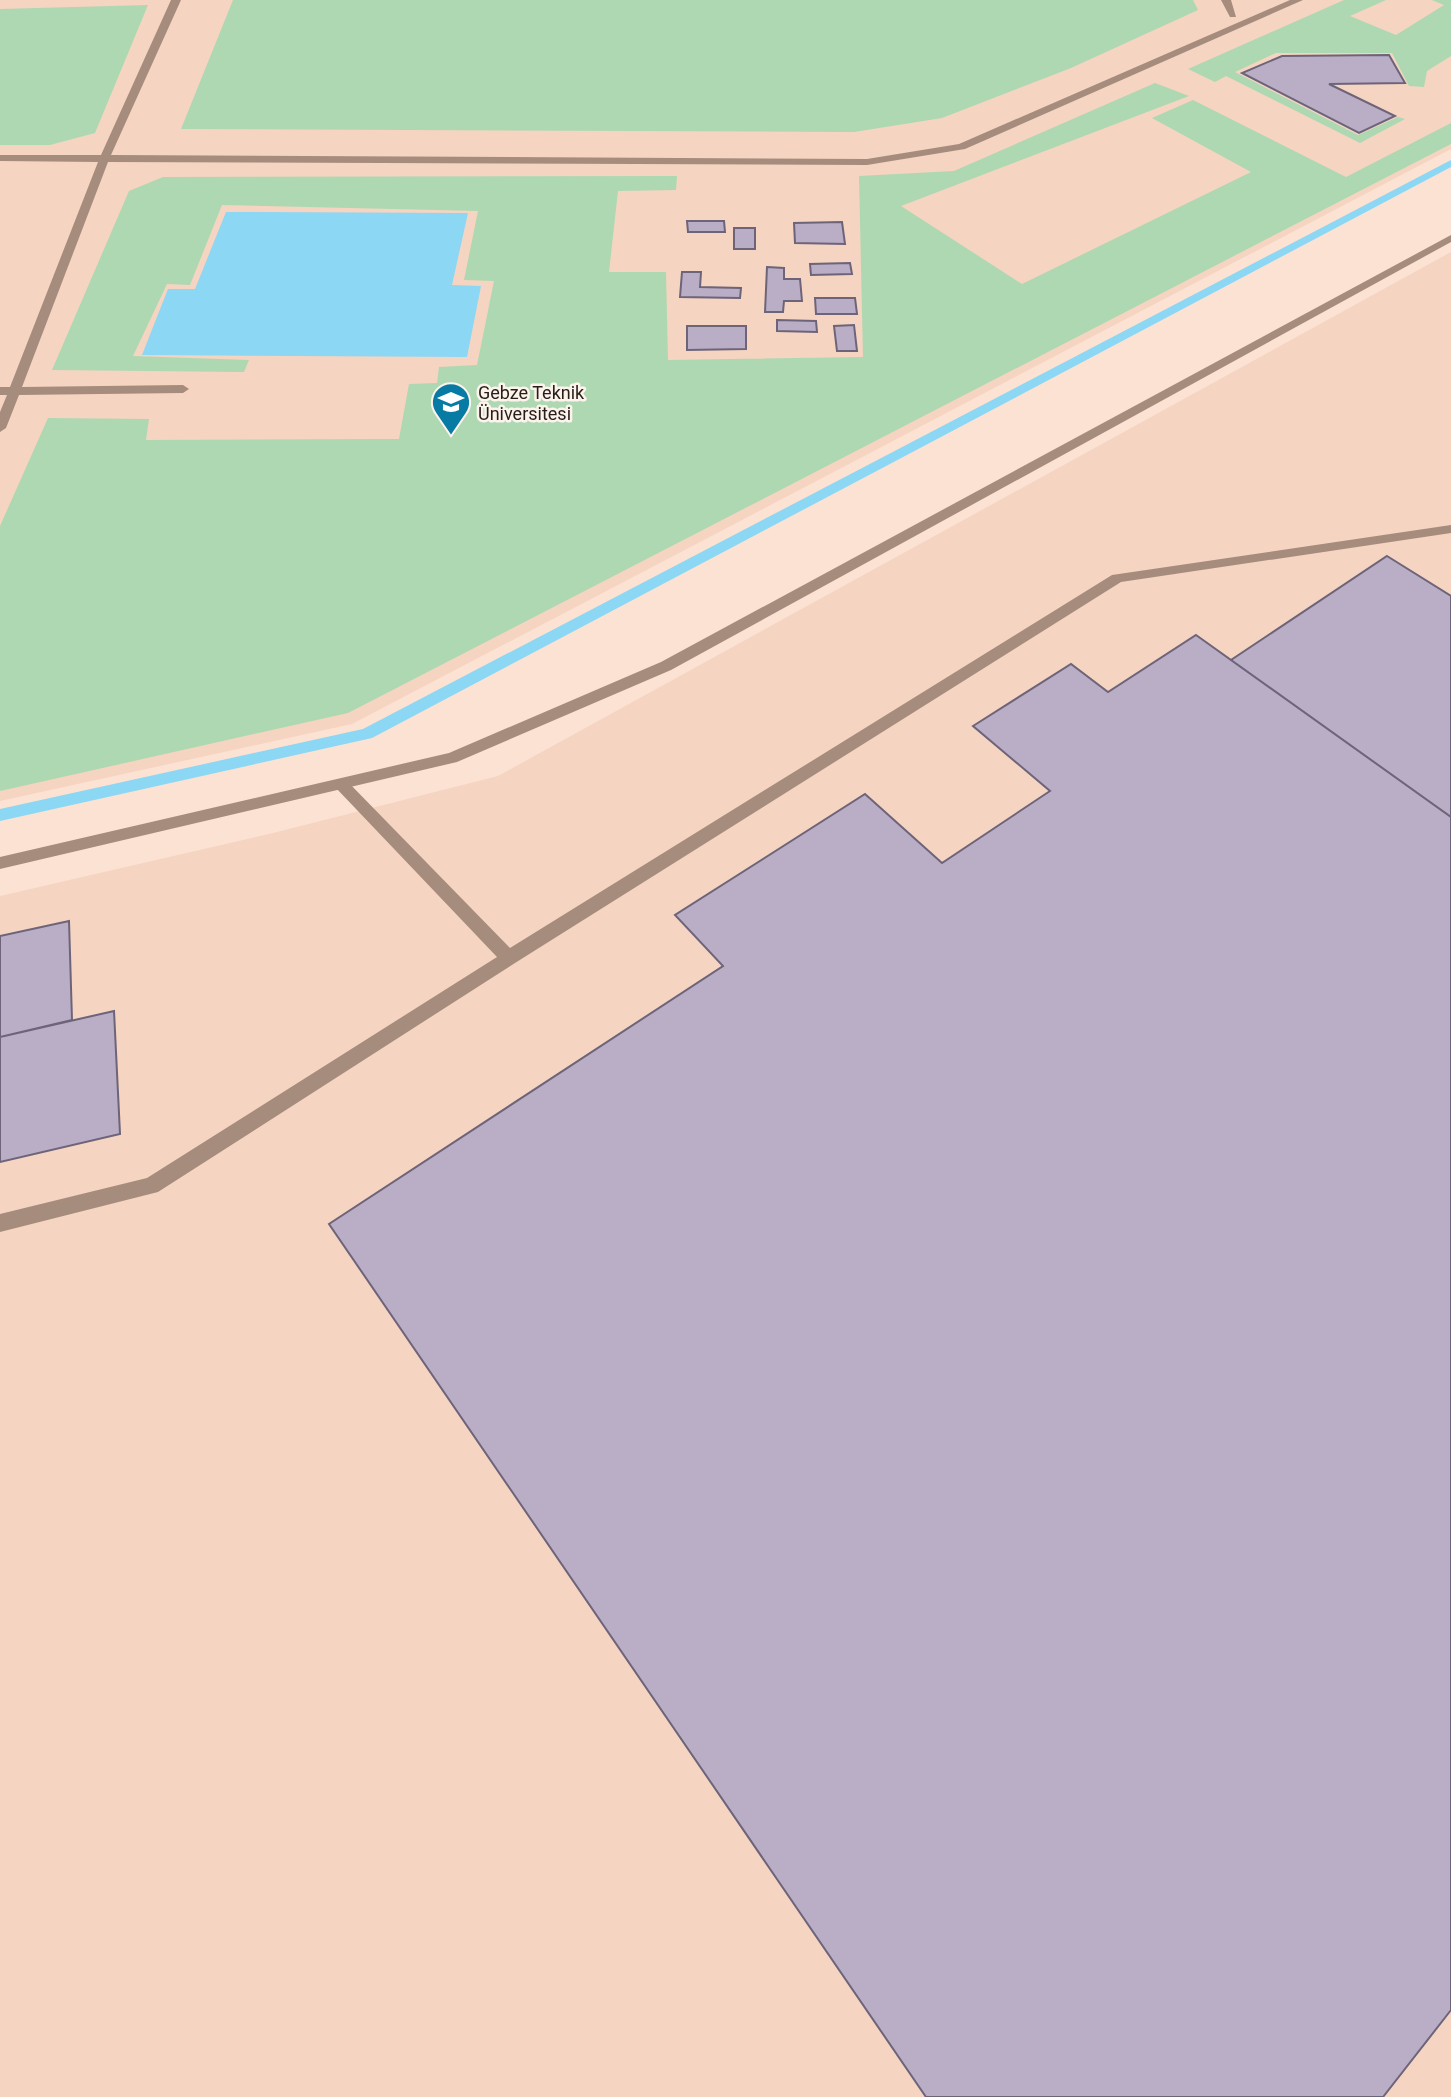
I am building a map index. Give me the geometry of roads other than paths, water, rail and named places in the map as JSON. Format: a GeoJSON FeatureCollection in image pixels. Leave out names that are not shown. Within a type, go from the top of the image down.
{"type":"FeatureCollection","features":[{"type":"Feature","properties":{"kind":"street"},"geometry":{"type":"LineString","coordinates":[[0,428],[104,157],[176,0]]}},
{"type":"Feature","properties":{"kind":"street"},"geometry":{"type":"LineString","coordinates":[[1226,0],[1233,15]]}},
{"type":"Feature","properties":{"kind":"street"},"geometry":{"type":"LineString","coordinates":[[0,158],[867,162],[961,147],[1298,0]]}},
{"type":"Feature","properties":{"kind":"street"},"geometry":{"type":"LineString","coordinates":[[0,863],[452,758],[666,666],[1451,238]]}},
{"type":"Feature","properties":{"kind":"street"},"geometry":{"type":"LineString","coordinates":[[0,391],[183,389]]}},
{"type":"Feature","properties":{"kind":"street"},"geometry":{"type":"LineString","coordinates":[[0,1223],[151,1186],[509,958],[1117,578],[1451,529]]}},
{"type":"Feature","properties":{"kind":"street"},"geometry":{"type":"LineString","coordinates":[[341,784],[509,958]]}},
{"type":"Feature","properties":{"kind":"water"},"geometry":{"type":"Polygon","coordinates":[[[226,212],[468,213],[452,285],[481,286],[467,357],[142,355],[168,289],[195,289],[226,212]]]}},
{"type":"Feature","properties":{"kind":"waterway"},"geometry":{"type":"LineString","coordinates":[[0,815],[367,734],[1451,163]]}},
{"type":"Feature","properties":{"kind":"place","name":"Gebze Teknik Üniversitesi"},"geometry":{"type":"Point","coordinates":[451,436]}}]}
